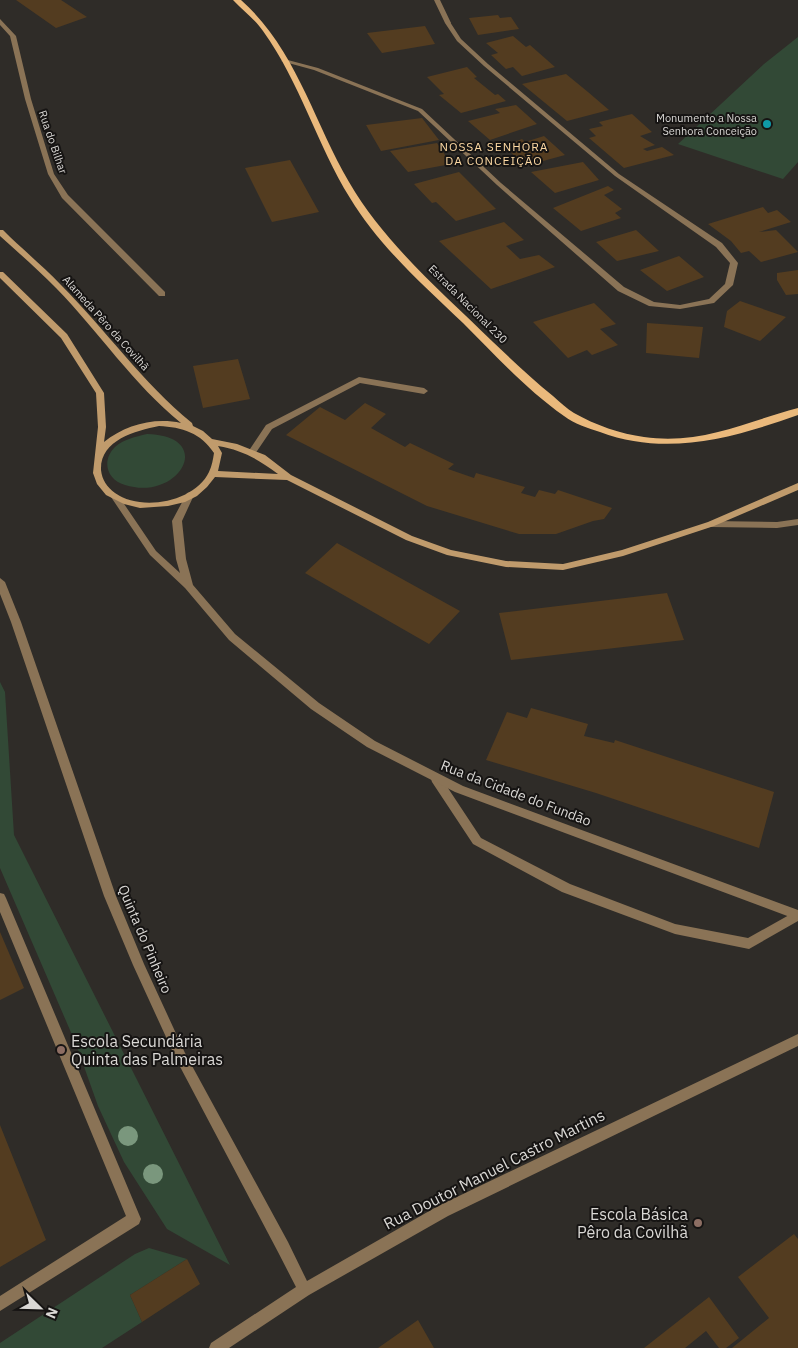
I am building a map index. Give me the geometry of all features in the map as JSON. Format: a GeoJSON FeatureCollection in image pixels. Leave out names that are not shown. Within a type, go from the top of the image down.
{"type":"FeatureCollection","features":[{"type":"Feature","properties":{"kind":"main road","name":"Estrada Nacional 230"},"geometry":{"type":"LineString","coordinates":[[237,0],[271,36],[304,98],[319,135],[338,170],[355,200],[376,228],[519,374],[570,415],[607,432],[642,440],[681,443],[713,438],[752,428],[798,411]]}},
{"type":"Feature","properties":{"kind":"main road","name":"Alameda Pêro da Covilhã"},"geometry":{"type":"LineString","coordinates":[[0,232],[59,286],[166,407],[212,442]]}},
{"type":"Feature","properties":{"kind":"main road"},"geometry":{"type":"LineString","coordinates":[[0,274],[64,336],[100,394],[102,427],[96,469],[98,479],[105,489],[115,497],[131,503],[152,505],[172,502],[190,495],[204,486],[213,474],[218,453],[212,442]]}},
{"type":"Feature","properties":{"kind":"main road","name":"Alameda Pêro da Covilhã"},"geometry":{"type":"LineString","coordinates":[[98,458],[107,445],[121,434],[139,426],[159,423],[179,424],[196,430]]}},
{"type":"Feature","properties":{"kind":"main road"},"geometry":{"type":"LineString","coordinates":[[212,442],[252,452],[262,457],[288,477],[409,538],[450,553],[506,564],[563,567],[623,553],[711,524],[798,486]]}},
{"type":"Feature","properties":{"kind":"main road"},"geometry":{"type":"LineString","coordinates":[[213,474],[288,477]]}},
{"type":"Feature","properties":{"kind":"street"},"geometry":{"type":"LineString","coordinates":[[284,61],[316,69],[420,110],[499,184],[621,289],[652,304],[680,308],[711,301],[729,285],[734,263],[718,245],[617,175],[486,65],[459,40],[437,0]]}},
{"type":"Feature","properties":{"kind":"street","name":"Rua do Bilhar"},"geometry":{"type":"LineString","coordinates":[[0,21],[13,36],[28,99],[51,174],[65,196],[162,294]]}},
{"type":"Feature","properties":{"kind":"street"},"geometry":{"type":"LineString","coordinates":[[252,452],[269,427],[359,380],[424,391]]}},
{"type":"Feature","properties":{"kind":"street","name":"Rua da Cidade do Fundão"},"geometry":{"type":"LineString","coordinates":[[188,586],[181,559],[177,521],[190,495]]}},
{"type":"Feature","properties":{"kind":"street","name":"Rua da Cidade do Fundão"},"geometry":{"type":"LineString","coordinates":[[115,497],[153,553],[188,586],[232,636],[315,706],[370,744],[459,789],[798,915]]}},
{"type":"Feature","properties":{"kind":"street"},"geometry":{"type":"LineString","coordinates":[[711,524],[777,525],[798,522]]}},
{"type":"Feature","properties":{"kind":"street","name":"Quinta do Pinheiro"},"geometry":{"type":"LineString","coordinates":[[0,582],[16,622],[110,896],[139,965],[181,1058],[272,1225],[304,1290]]}},
{"type":"Feature","properties":{"kind":"street"},"geometry":{"type":"LineString","coordinates":[[436,779],[477,840],[566,888],[675,929],[749,944],[798,915]]}},
{"type":"Feature","properties":{"kind":"street"},"geometry":{"type":"LineString","coordinates":[[0,898],[134,1219],[0,1304]]}},
{"type":"Feature","properties":{"kind":"street","name":"Rua Doutor Manuel Castro Martins"},"geometry":{"type":"LineString","coordinates":[[216,1348],[304,1290],[443,1211],[798,1040]]}},
{"type":"Feature","properties":{"kind":"green space"},"geometry":{"type":"Polygon","coordinates":[[[798,37],[798,162],[783,179],[678,144],[764,64],[798,37]]]}},
{"type":"Feature","properties":{"kind":"green space"},"geometry":{"type":"Polygon","coordinates":[[[147,434],[168,437],[181,445],[185,455],[182,467],[174,477],[161,484],[144,488],[119,483],[110,474],[108,469],[108,458],[111,452],[122,442],[147,434]]]}},
{"type":"Feature","properties":{"kind":"green space"},"geometry":{"type":"Polygon","coordinates":[[[0,682],[5,692],[14,835],[230,1265],[167,1229],[124,1162],[98,1106],[76,1044],[0,868],[0,682]]]}},
{"type":"Feature","properties":{"kind":"green space"},"geometry":{"type":"Polygon","coordinates":[[[149,1248],[187,1259],[130,1295],[142,1322],[102,1348],[0,1348],[0,1343],[135,1254],[149,1248]]]}},
{"type":"Feature","properties":{"kind":"building"},"geometry":{"type":"Polygon","coordinates":[[[16,0],[61,0],[87,17],[56,28],[16,0]]]}},
{"type":"Feature","properties":{"kind":"building"},"geometry":{"type":"Polygon","coordinates":[[[498,15],[500,18],[511,17],[519,29],[478,35],[469,18],[498,15]]]}},
{"type":"Feature","properties":{"kind":"building"},"geometry":{"type":"Polygon","coordinates":[[[425,26],[435,44],[382,53],[367,33],[425,26]]]}},
{"type":"Feature","properties":{"kind":"building"},"geometry":{"type":"Polygon","coordinates":[[[513,36],[526,47],[530,45],[555,67],[522,76],[513,67],[506,69],[491,55],[498,53],[486,43],[513,36]]]}},
{"type":"Feature","properties":{"kind":"building"},"geometry":{"type":"Polygon","coordinates":[[[467,67],[477,77],[474,78],[495,95],[498,94],[506,101],[461,113],[439,95],[444,94],[427,77],[467,67]]]}},
{"type":"Feature","properties":{"kind":"building"},"geometry":{"type":"Polygon","coordinates":[[[566,74],[609,110],[567,121],[522,84],[566,74]]]}},
{"type":"Feature","properties":{"kind":"building"},"geometry":{"type":"Polygon","coordinates":[[[516,105],[537,124],[490,140],[468,121],[500,113],[495,109],[516,105]]]}},
{"type":"Feature","properties":{"kind":"building"},"geometry":{"type":"Polygon","coordinates":[[[632,114],[652,132],[640,136],[655,145],[643,149],[647,151],[662,147],[674,155],[624,168],[589,138],[596,136],[589,129],[603,126],[599,122],[632,114]]]}},
{"type":"Feature","properties":{"kind":"building"},"geometry":{"type":"Polygon","coordinates":[[[422,118],[439,140],[381,151],[366,125],[422,118]]]}},
{"type":"Feature","properties":{"kind":"building"},"geometry":{"type":"Polygon","coordinates":[[[544,136],[565,155],[525,166],[504,146],[522,139],[525,142],[544,136]]]}},
{"type":"Feature","properties":{"kind":"building"},"geometry":{"type":"Polygon","coordinates":[[[437,143],[451,164],[408,172],[390,151],[437,143]]]}},
{"type":"Feature","properties":{"kind":"building"},"geometry":{"type":"Polygon","coordinates":[[[290,160],[319,212],[272,222],[245,168],[290,160]]]}},
{"type":"Feature","properties":{"kind":"building"},"geometry":{"type":"Polygon","coordinates":[[[583,162],[599,180],[555,193],[531,172],[583,162]]]}},
{"type":"Feature","properties":{"kind":"building"},"geometry":{"type":"Polygon","coordinates":[[[459,172],[496,209],[456,221],[436,202],[432,203],[414,184],[459,172]]]}},
{"type":"Feature","properties":{"kind":"building"},"geometry":{"type":"Polygon","coordinates":[[[608,186],[614,190],[604,195],[622,209],[615,213],[621,218],[581,231],[553,208],[608,186]]]}},
{"type":"Feature","properties":{"kind":"building"},"geometry":{"type":"Polygon","coordinates":[[[763,207],[768,213],[777,210],[791,222],[759,232],[776,230],[798,252],[761,262],[749,251],[741,253],[731,241],[708,224],[763,207]]]}},
{"type":"Feature","properties":{"kind":"building"},"geometry":{"type":"Polygon","coordinates":[[[504,222],[524,240],[506,246],[520,259],[539,255],[555,267],[491,289],[439,241],[504,222]]]}},
{"type":"Feature","properties":{"kind":"building"},"geometry":{"type":"Polygon","coordinates":[[[636,230],[659,251],[617,261],[596,242],[636,230]]]}},
{"type":"Feature","properties":{"kind":"building"},"geometry":{"type":"Polygon","coordinates":[[[679,256],[704,277],[667,291],[640,270],[679,256]]]}},
{"type":"Feature","properties":{"kind":"building"},"geometry":{"type":"Polygon","coordinates":[[[798,270],[798,294],[786,295],[777,280],[777,273],[798,270]]]}},
{"type":"Feature","properties":{"kind":"building"},"geometry":{"type":"Polygon","coordinates":[[[740,301],[786,317],[760,341],[724,327],[727,311],[740,301]]]}},
{"type":"Feature","properties":{"kind":"building"},"geometry":{"type":"Polygon","coordinates":[[[594,303],[616,324],[600,329],[618,345],[592,355],[587,350],[568,358],[533,322],[594,303]]]}},
{"type":"Feature","properties":{"kind":"building"},"geometry":{"type":"Polygon","coordinates":[[[647,323],[703,327],[699,358],[646,353],[647,323]]]}},
{"type":"Feature","properties":{"kind":"building"},"geometry":{"type":"Polygon","coordinates":[[[238,359],[250,399],[203,408],[193,366],[238,359]]]}},
{"type":"Feature","properties":{"kind":"building"},"geometry":{"type":"Polygon","coordinates":[[[365,403],[386,414],[371,428],[405,447],[410,443],[454,464],[448,469],[474,478],[476,473],[525,487],[521,493],[535,497],[539,490],[555,494],[558,490],[612,508],[604,519],[556,534],[519,534],[427,506],[286,435],[320,407],[345,420],[365,403]]]}},
{"type":"Feature","properties":{"kind":"building"},"geometry":{"type":"Polygon","coordinates":[[[337,543],[460,611],[429,644],[305,573],[337,543]]]}},
{"type":"Feature","properties":{"kind":"building"},"geometry":{"type":"Polygon","coordinates":[[[667,593],[684,640],[511,660],[499,613],[667,593]]]}},
{"type":"Feature","properties":{"kind":"building"},"geometry":{"type":"Polygon","coordinates":[[[531,708],[588,724],[584,736],[614,743],[615,740],[774,792],[759,848],[596,793],[486,760],[507,712],[527,718],[531,708]]]}},
{"type":"Feature","properties":{"kind":"building"},"geometry":{"type":"Polygon","coordinates":[[[0,932],[24,988],[0,1000],[0,932]]]}},
{"type":"Feature","properties":{"kind":"building"},"geometry":{"type":"Polygon","coordinates":[[[0,1125],[46,1240],[0,1267],[0,1125]]]}},
{"type":"Feature","properties":{"kind":"building"},"geometry":{"type":"Polygon","coordinates":[[[794,1234],[798,1239],[798,1348],[732,1348],[769,1318],[738,1277],[794,1234]]]}},
{"type":"Feature","properties":{"kind":"building"},"geometry":{"type":"Polygon","coordinates":[[[187,1259],[200,1284],[142,1322],[130,1295],[187,1259]]]}},
{"type":"Feature","properties":{"kind":"building"},"geometry":{"type":"Polygon","coordinates":[[[709,1297],[739,1338],[726,1348],[719,1348],[706,1331],[685,1348],[644,1348],[709,1297]]]}},
{"type":"Feature","properties":{"kind":"building"},"geometry":{"type":"Polygon","coordinates":[[[418,1320],[434,1348],[378,1348],[418,1320]]]}},
{"type":"Feature","properties":{"kind":"place","name":"Monumento a Nossa Senhora Conceição"},"geometry":{"type":"Point","coordinates":[767,124]}},
{"type":"Feature","properties":{"kind":"place","name":"Escola Secundária Quinta das Palmeiras"},"geometry":{"type":"Point","coordinates":[61,1050]}},
{"type":"Feature","properties":{"kind":"place","name":"Escola Básica Pêro da Covilhã"},"geometry":{"type":"Point","coordinates":[698,1223]}},
{"type":"Feature","properties":{"kind":"district","name":"NOSSA SENHORA DA CONCEIÇÃO"},"geometry":{"type":"Point","coordinates":[494,153]}}]}
